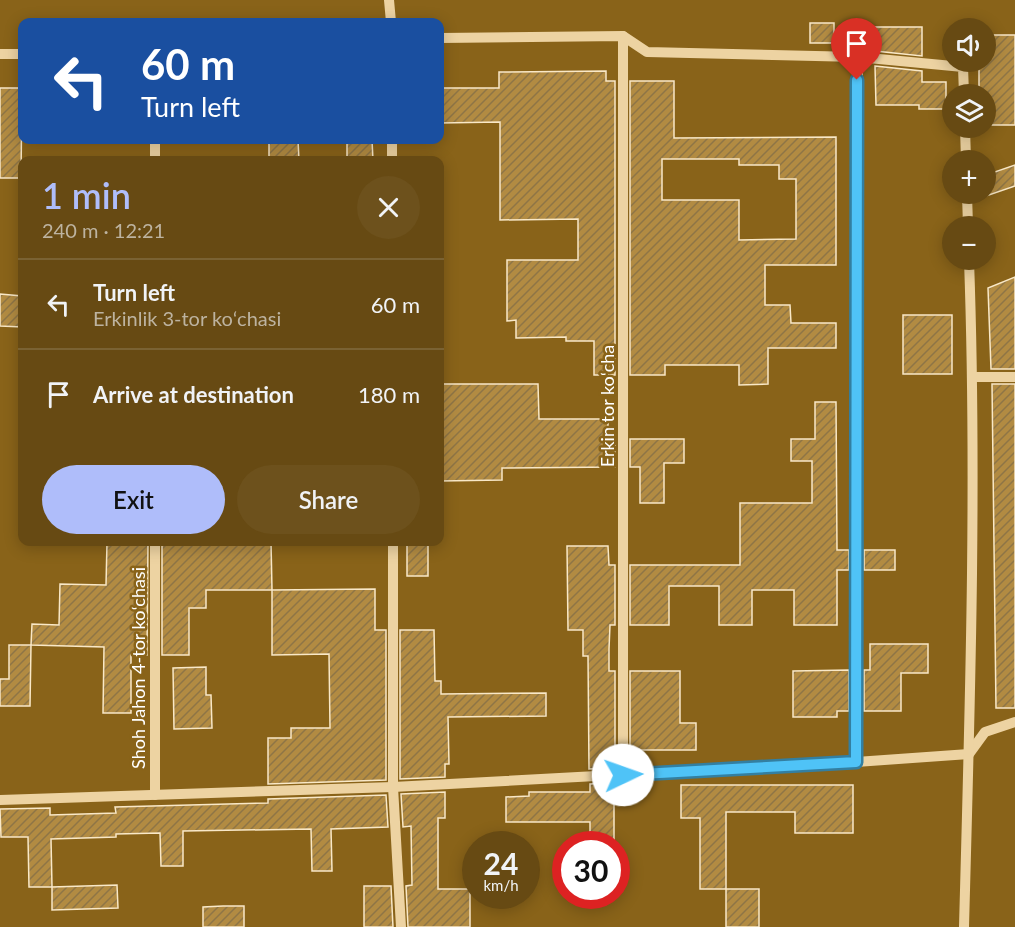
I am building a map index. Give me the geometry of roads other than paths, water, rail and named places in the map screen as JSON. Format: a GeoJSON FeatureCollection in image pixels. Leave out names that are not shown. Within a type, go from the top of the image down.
{"type":"FeatureCollection","features":[{"type":"Feature","properties":{"kind":"street"},"geometry":{"type":"LineString","coordinates":[[389,0],[391,18]]}},
{"type":"Feature","properties":{"kind":"street"},"geometry":{"type":"LineString","coordinates":[[444,38],[623,36],[646,52],[858,57],[963,67],[964,84]]}},
{"type":"Feature","properties":{"kind":"street","name":"Erkin tor koʻcha"},"geometry":{"type":"LineString","coordinates":[[623,36],[623,775]]}},
{"type":"Feature","properties":{"kind":"street"},"geometry":{"type":"LineString","coordinates":[[0,54],[18,54]]}},
{"type":"Feature","properties":{"kind":"street"},"geometry":{"type":"LineString","coordinates":[[856,762],[858,57]]}},
{"type":"Feature","properties":{"kind":"street"},"geometry":{"type":"LineString","coordinates":[[964,927],[969,754],[973,377],[969,270]]}},
{"type":"Feature","properties":{"kind":"street"},"geometry":{"type":"LineString","coordinates":[[973,377],[1015,377]]}},
{"type":"Feature","properties":{"kind":"street","name":"Shoh Jahon 4-tor koʻchasi"},"geometry":{"type":"LineString","coordinates":[[154,546],[154,795]]}},
{"type":"Feature","properties":{"kind":"street"},"geometry":{"type":"LineString","coordinates":[[393,546],[393,787],[401,927]]}},
{"type":"Feature","properties":{"kind":"street"},"geometry":{"type":"LineString","coordinates":[[0,800],[393,787],[969,754],[985,732],[1015,722]]}}]}
